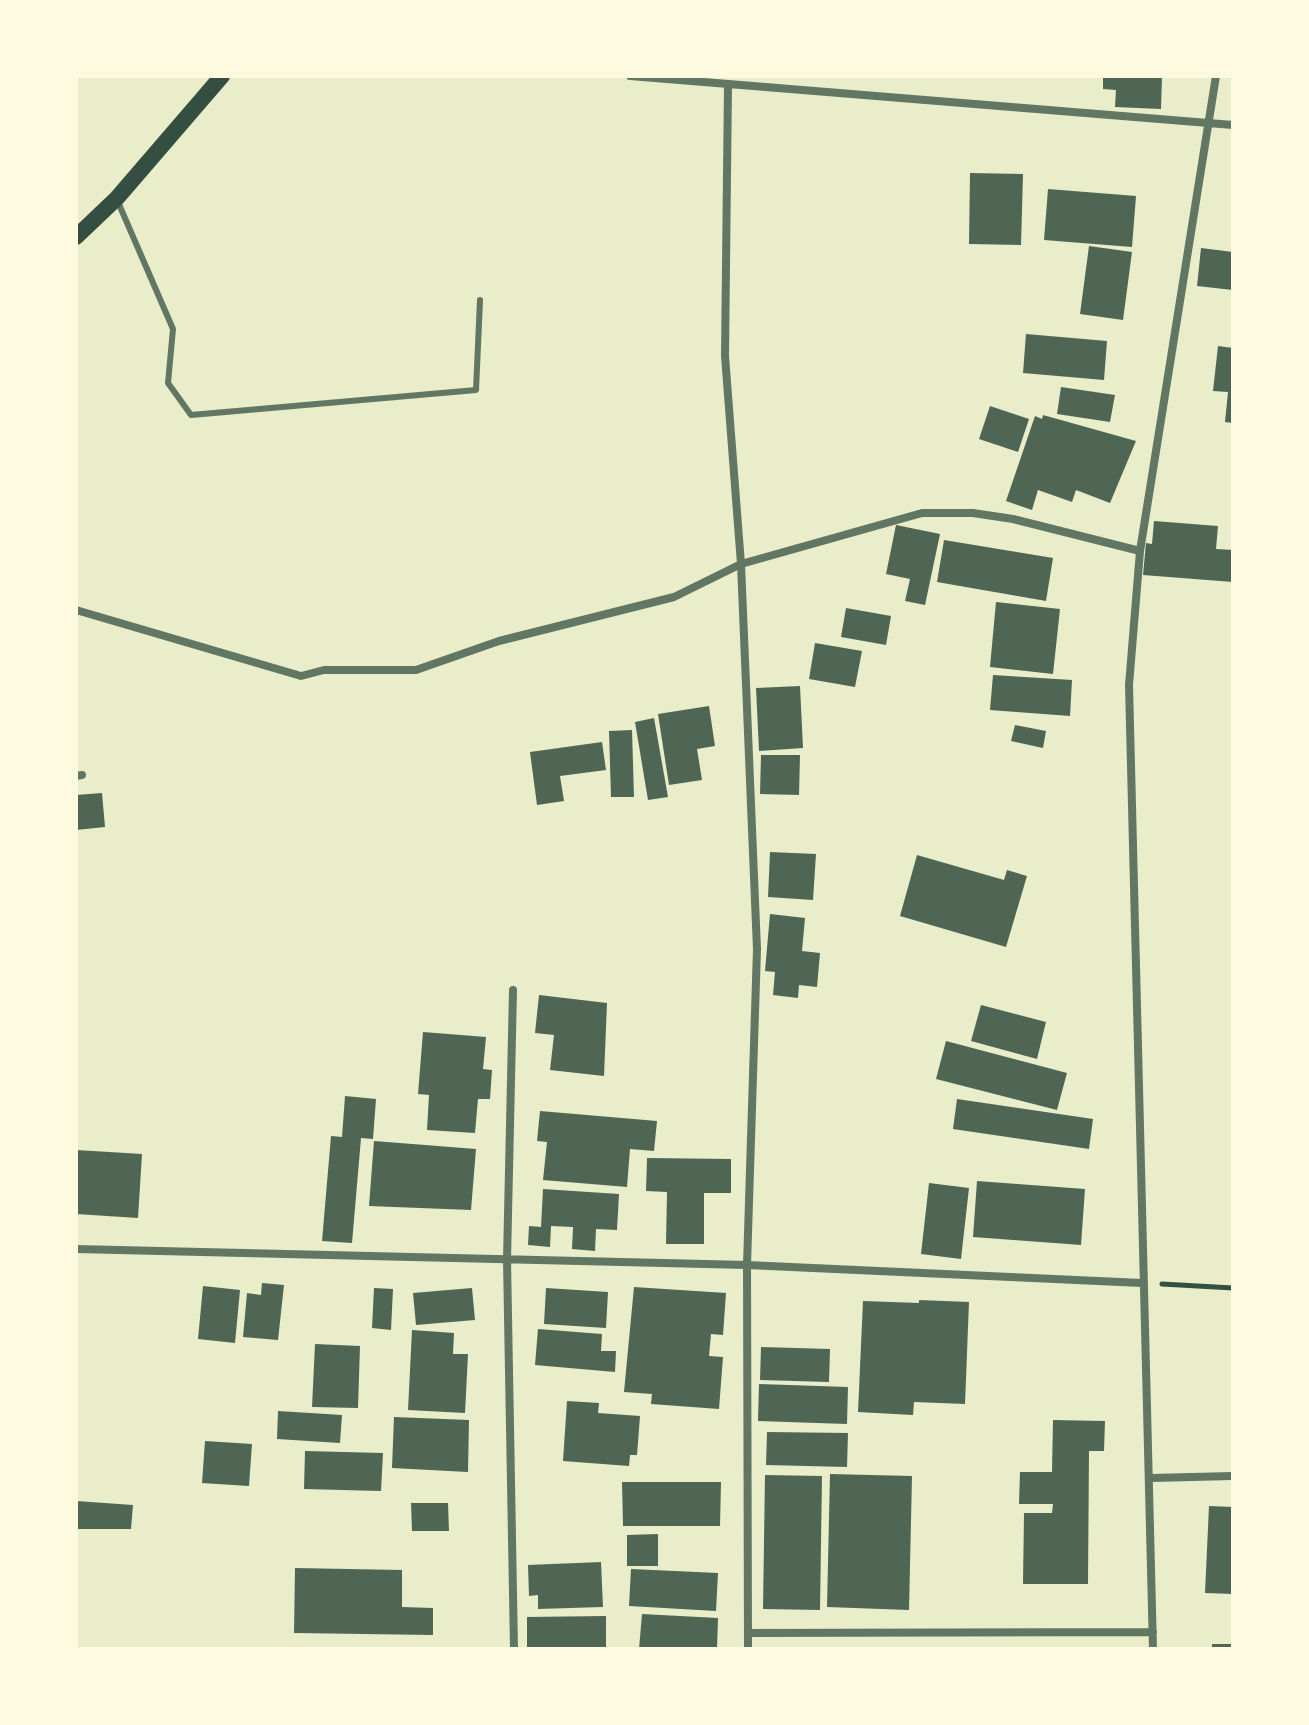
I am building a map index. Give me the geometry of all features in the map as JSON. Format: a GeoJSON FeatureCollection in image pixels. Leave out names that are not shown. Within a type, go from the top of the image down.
{"type":"FeatureCollection","features":[{"type":"Feature","properties":{"kind":"main road"},"geometry":{"type":"LineString","coordinates":[[76,237],[117,198],[222,76]]}},
{"type":"Feature","properties":{"kind":"street"},"geometry":{"type":"LineString","coordinates":[[630,76],[1233,125]]}},
{"type":"Feature","properties":{"kind":"street"},"geometry":{"type":"LineString","coordinates":[[1153,1649],[1129,685],[1140,551],[1216,76]]}},
{"type":"Feature","properties":{"kind":"street"},"geometry":{"type":"LineString","coordinates":[[728,84],[724,329],[741,564],[757,949],[747,1265],[748,1649]]}},
{"type":"Feature","properties":{"kind":"street"},"geometry":{"type":"LineString","coordinates":[[76,610],[301,676],[324,670],[416,670],[499,641],[674,597],[741,564],[922,513],[973,513],[1013,519],[1140,551]]}},
{"type":"Feature","properties":{"kind":"street"},"geometry":{"type":"LineString","coordinates":[[513,990],[507,1260],[514,1649]]}},
{"type":"Feature","properties":{"kind":"street"},"geometry":{"type":"LineString","coordinates":[[76,1249],[747,1265],[1142,1283]]}},
{"type":"Feature","properties":{"kind":"street"},"geometry":{"type":"LineString","coordinates":[[1151,1478],[1233,1476]]}},
{"type":"Feature","properties":{"kind":"street"},"geometry":{"type":"LineString","coordinates":[[748,1633],[1153,1632]]}},
{"type":"Feature","properties":{"kind":"lane"},"geometry":{"type":"LineString","coordinates":[[117,198],[173,329],[168,383],[191,415],[476,390],[480,300]]}},
{"type":"Feature","properties":{"kind":"path"},"geometry":{"type":"LineString","coordinates":[[1142,1283],[1233,1288]]}},
{"type":"Feature","properties":{"kind":"building"},"geometry":{"type":"Polygon","coordinates":[[[1103,76],[1162,76],[1161,109],[1115,107],[1116,90],[1103,89],[1103,76]]]}},
{"type":"Feature","properties":{"kind":"building"},"geometry":{"type":"Polygon","coordinates":[[[970,173],[1023,174],[1021,245],[969,244],[970,173]]]}},
{"type":"Feature","properties":{"kind":"building"},"geometry":{"type":"Polygon","coordinates":[[[1048,189],[1136,196],[1132,247],[1044,240],[1048,189]]]}},
{"type":"Feature","properties":{"kind":"building"},"geometry":{"type":"Polygon","coordinates":[[[1089,246],[1132,252],[1123,320],[1080,314],[1089,246]]]}},
{"type":"Feature","properties":{"kind":"building"},"geometry":{"type":"Polygon","coordinates":[[[1201,248],[1233,252],[1233,290],[1197,286],[1201,248]]]}},
{"type":"Feature","properties":{"kind":"building"},"geometry":{"type":"Polygon","coordinates":[[[1026,334],[1107,341],[1104,380],[1023,373],[1026,334]]]}},
{"type":"Feature","properties":{"kind":"building"},"geometry":{"type":"Polygon","coordinates":[[[1218,346],[1233,348],[1233,423],[1225,422],[1228,392],[1213,391],[1218,346]]]}},
{"type":"Feature","properties":{"kind":"building"},"geometry":{"type":"Polygon","coordinates":[[[1061,387],[1115,395],[1110,422],[1057,414],[1061,387]]]}},
{"type":"Feature","properties":{"kind":"building"},"geometry":{"type":"Polygon","coordinates":[[[990,406],[1029,419],[1018,452],[979,439],[990,406]]]}},
{"type":"Feature","properties":{"kind":"building"},"geometry":{"type":"Polygon","coordinates":[[[1043,415],[1136,441],[1110,503],[1076,490],[1072,502],[1038,490],[1032,510],[1006,501],[1035,416],[1042,419],[1043,415]]]}},
{"type":"Feature","properties":{"kind":"building"},"geometry":{"type":"Polygon","coordinates":[[[1154,521],[1218,526],[1216,549],[1233,550],[1233,582],[1143,575],[1146,543],[1152,544],[1154,521]]]}},
{"type":"Feature","properties":{"kind":"building"},"geometry":{"type":"Polygon","coordinates":[[[896,525],[940,534],[925,605],[905,601],[910,579],[886,574],[896,525]]]}},
{"type":"Feature","properties":{"kind":"building"},"geometry":{"type":"Polygon","coordinates":[[[944,540],[1053,558],[1046,601],[937,582],[944,540]]]}},
{"type":"Feature","properties":{"kind":"building"},"geometry":{"type":"Polygon","coordinates":[[[996,602],[1060,609],[1053,674],[990,667],[996,602]]]}},
{"type":"Feature","properties":{"kind":"building"},"geometry":{"type":"Polygon","coordinates":[[[846,608],[891,616],[886,645],[841,637],[846,608]]]}},
{"type":"Feature","properties":{"kind":"building"},"geometry":{"type":"Polygon","coordinates":[[[815,643],[862,651],[855,687],[809,679],[815,643]]]}},
{"type":"Feature","properties":{"kind":"building"},"geometry":{"type":"Polygon","coordinates":[[[993,675],[1072,680],[1070,716],[990,710],[993,675]]]}},
{"type":"Feature","properties":{"kind":"building"},"geometry":{"type":"Polygon","coordinates":[[[800,686],[803,748],[759,751],[756,688],[800,686]]]}},
{"type":"Feature","properties":{"kind":"building"},"geometry":{"type":"Polygon","coordinates":[[[709,706],[715,746],[697,749],[702,780],[669,785],[658,714],[709,706]]]}},
{"type":"Feature","properties":{"kind":"building"},"geometry":{"type":"Polygon","coordinates":[[[654,718],[668,797],[648,800],[635,722],[654,718]]]}},
{"type":"Feature","properties":{"kind":"building"},"geometry":{"type":"Polygon","coordinates":[[[1015,725],[1046,731],[1043,748],[1011,741],[1015,725]]]}},
{"type":"Feature","properties":{"kind":"building"},"geometry":{"type":"Polygon","coordinates":[[[632,730],[634,797],[611,797],[609,731],[632,730]]]}},
{"type":"Feature","properties":{"kind":"building"},"geometry":{"type":"Polygon","coordinates":[[[602,742],[606,770],[560,776],[564,801],[537,805],[530,752],[602,742]]]}},
{"type":"Feature","properties":{"kind":"building"},"geometry":{"type":"Polygon","coordinates":[[[761,755],[800,755],[799,795],[760,794],[761,755]]]}},
{"type":"Feature","properties":{"kind":"building"},"geometry":{"type":"Polygon","coordinates":[[[102,793],[105,827],[76,830],[76,795],[102,793]]]}},
{"type":"Feature","properties":{"kind":"building"},"geometry":{"type":"Polygon","coordinates":[[[770,852],[816,854],[813,900],[768,897],[770,852]]]}},
{"type":"Feature","properties":{"kind":"building"},"geometry":{"type":"Polygon","coordinates":[[[917,855],[1004,880],[1007,870],[1027,876],[1006,947],[900,916],[917,855]]]}},
{"type":"Feature","properties":{"kind":"building"},"geometry":{"type":"Polygon","coordinates":[[[770,914],[805,918],[802,951],[820,953],[817,987],[799,985],[798,998],[773,995],[775,972],[765,971],[770,914]]]}},
{"type":"Feature","properties":{"kind":"building"},"geometry":{"type":"Polygon","coordinates":[[[539,995],[607,1003],[604,1076],[550,1070],[554,1035],[535,1033],[539,995]]]}},
{"type":"Feature","properties":{"kind":"building"},"geometry":{"type":"Polygon","coordinates":[[[981,1005],[1046,1022],[1037,1059],[971,1041],[981,1005]]]}},
{"type":"Feature","properties":{"kind":"building"},"geometry":{"type":"Polygon","coordinates":[[[423,1032],[486,1037],[483,1069],[492,1070],[490,1099],[478,1099],[475,1133],[427,1130],[429,1095],[418,1094],[423,1032]]]}},
{"type":"Feature","properties":{"kind":"building"},"geometry":{"type":"Polygon","coordinates":[[[946,1041],[1067,1073],[1057,1110],[936,1079],[946,1041]]]}},
{"type":"Feature","properties":{"kind":"building"},"geometry":{"type":"Polygon","coordinates":[[[345,1096],[376,1099],[373,1139],[361,1138],[352,1243],[322,1241],[331,1136],[342,1137],[345,1096]]]}},
{"type":"Feature","properties":{"kind":"building"},"geometry":{"type":"Polygon","coordinates":[[[957,1099],[1093,1119],[1089,1149],[953,1129],[957,1099]]]}},
{"type":"Feature","properties":{"kind":"building"},"geometry":{"type":"Polygon","coordinates":[[[540,1111],[657,1121],[654,1151],[630,1149],[627,1187],[543,1180],[547,1142],[537,1141],[540,1111]]]}},
{"type":"Feature","properties":{"kind":"building"},"geometry":{"type":"Polygon","coordinates":[[[374,1141],[476,1149],[471,1210],[369,1206],[374,1141]]]}},
{"type":"Feature","properties":{"kind":"building"},"geometry":{"type":"Polygon","coordinates":[[[76,1150],[142,1154],[138,1218],[76,1214],[76,1150]]]}},
{"type":"Feature","properties":{"kind":"building"},"geometry":{"type":"Polygon","coordinates":[[[647,1158],[731,1159],[731,1193],[704,1193],[704,1244],[666,1244],[667,1192],[646,1191],[647,1158]]]}},
{"type":"Feature","properties":{"kind":"building"},"geometry":{"type":"Polygon","coordinates":[[[977,1181],[1085,1189],[1081,1245],[973,1237],[977,1181]]]}},
{"type":"Feature","properties":{"kind":"building"},"geometry":{"type":"Polygon","coordinates":[[[929,1183],[969,1188],[961,1259],[921,1254],[929,1183]]]}},
{"type":"Feature","properties":{"kind":"building"},"geometry":{"type":"Polygon","coordinates":[[[543,1189],[619,1194],[617,1230],[596,1229],[595,1251],[572,1249],[573,1227],[551,1226],[550,1247],[528,1245],[529,1226],[541,1227],[543,1189]]]}},
{"type":"Feature","properties":{"kind":"building"},"geometry":{"type":"Polygon","coordinates":[[[262,1283],[284,1285],[278,1340],[243,1337],[247,1293],[261,1295],[262,1283]]]}},
{"type":"Feature","properties":{"kind":"building"},"geometry":{"type":"Polygon","coordinates":[[[203,1286],[240,1290],[235,1343],[198,1339],[203,1286]]]}},
{"type":"Feature","properties":{"kind":"building"},"geometry":{"type":"Polygon","coordinates":[[[634,1287],[726,1293],[723,1335],[711,1334],[709,1356],[723,1357],[719,1409],[651,1404],[652,1394],[624,1392],[634,1287]]]}},
{"type":"Feature","properties":{"kind":"building"},"geometry":{"type":"Polygon","coordinates":[[[374,1288],[393,1289],[391,1330],[372,1328],[374,1288]]]}},
{"type":"Feature","properties":{"kind":"building"},"geometry":{"type":"Polygon","coordinates":[[[472,1288],[475,1320],[416,1325],[413,1293],[472,1288]]]}},
{"type":"Feature","properties":{"kind":"building"},"geometry":{"type":"Polygon","coordinates":[[[546,1288],[608,1292],[606,1328],[544,1324],[546,1288]]]}},
{"type":"Feature","properties":{"kind":"building"},"geometry":{"type":"Polygon","coordinates":[[[919,1300],[969,1302],[965,1404],[914,1402],[913,1415],[858,1412],[863,1301],[919,1303],[919,1300]]]}},
{"type":"Feature","properties":{"kind":"building"},"geometry":{"type":"Polygon","coordinates":[[[538,1329],[602,1334],[601,1351],[616,1351],[615,1372],[535,1365],[538,1329]]]}},
{"type":"Feature","properties":{"kind":"building"},"geometry":{"type":"Polygon","coordinates":[[[412,1330],[454,1333],[453,1354],[468,1354],[465,1413],[408,1410],[412,1330]]]}},
{"type":"Feature","properties":{"kind":"building"},"geometry":{"type":"Polygon","coordinates":[[[315,1344],[360,1346],[358,1408],[312,1407],[315,1344]]]}},
{"type":"Feature","properties":{"kind":"building"},"geometry":{"type":"Polygon","coordinates":[[[761,1347],[830,1349],[829,1382],[760,1380],[761,1347]]]}},
{"type":"Feature","properties":{"kind":"building"},"geometry":{"type":"Polygon","coordinates":[[[759,1384],[848,1387],[847,1424],[758,1421],[759,1384]]]}},
{"type":"Feature","properties":{"kind":"building"},"geometry":{"type":"Polygon","coordinates":[[[567,1401],[599,1403],[598,1413],[640,1416],[637,1455],[630,1455],[629,1466],[563,1461],[567,1401]]]}},
{"type":"Feature","properties":{"kind":"building"},"geometry":{"type":"Polygon","coordinates":[[[278,1411],[342,1415],[340,1443],[277,1439],[278,1411]]]}},
{"type":"Feature","properties":{"kind":"building"},"geometry":{"type":"Polygon","coordinates":[[[394,1417],[469,1420],[468,1472],[392,1468],[394,1417]]]}},
{"type":"Feature","properties":{"kind":"building"},"geometry":{"type":"Polygon","coordinates":[[[1053,1420],[1105,1421],[1104,1451],[1089,1451],[1088,1584],[1023,1584],[1024,1513],[1052,1513],[1053,1504],[1019,1504],[1020,1472],[1052,1472],[1053,1420]]]}},
{"type":"Feature","properties":{"kind":"building"},"geometry":{"type":"Polygon","coordinates":[[[767,1432],[848,1433],[847,1467],[766,1465],[767,1432]]]}},
{"type":"Feature","properties":{"kind":"building"},"geometry":{"type":"Polygon","coordinates":[[[205,1441],[252,1444],[249,1486],[202,1483],[205,1441]]]}},
{"type":"Feature","properties":{"kind":"building"},"geometry":{"type":"Polygon","coordinates":[[[305,1451],[383,1453],[381,1491],[304,1489],[305,1451]]]}},
{"type":"Feature","properties":{"kind":"building"},"geometry":{"type":"Polygon","coordinates":[[[830,1474],[912,1476],[909,1610],[827,1607],[830,1474]]]}},
{"type":"Feature","properties":{"kind":"building"},"geometry":{"type":"Polygon","coordinates":[[[765,1475],[822,1476],[820,1610],[763,1609],[765,1475]]]}},
{"type":"Feature","properties":{"kind":"building"},"geometry":{"type":"Polygon","coordinates":[[[622,1482],[721,1482],[720,1526],[623,1526],[622,1482]]]}},
{"type":"Feature","properties":{"kind":"building"},"geometry":{"type":"Polygon","coordinates":[[[76,1501],[133,1505],[131,1529],[76,1529],[76,1501]]]}},
{"type":"Feature","properties":{"kind":"building"},"geometry":{"type":"Polygon","coordinates":[[[411,1503],[448,1503],[449,1531],[412,1531],[411,1503]]]}},
{"type":"Feature","properties":{"kind":"building"},"geometry":{"type":"Polygon","coordinates":[[[1209,1506],[1233,1507],[1233,1594],[1205,1593],[1209,1506]]]}},
{"type":"Feature","properties":{"kind":"building"},"geometry":{"type":"Polygon","coordinates":[[[658,1534],[658,1566],[627,1566],[627,1535],[658,1534]]]}},
{"type":"Feature","properties":{"kind":"building"},"geometry":{"type":"Polygon","coordinates":[[[601,1562],[603,1607],[538,1609],[538,1595],[529,1596],[528,1565],[601,1562]]]}},
{"type":"Feature","properties":{"kind":"building"},"geometry":{"type":"Polygon","coordinates":[[[295,1568],[402,1570],[402,1607],[433,1608],[433,1635],[294,1633],[295,1568]]]}},
{"type":"Feature","properties":{"kind":"building"},"geometry":{"type":"Polygon","coordinates":[[[631,1569],[718,1573],[716,1611],[629,1606],[631,1569]]]}},
{"type":"Feature","properties":{"kind":"building"},"geometry":{"type":"Polygon","coordinates":[[[642,1614],[718,1618],[717,1649],[639,1649],[642,1614]]]}},
{"type":"Feature","properties":{"kind":"building"},"geometry":{"type":"Polygon","coordinates":[[[606,1616],[606,1649],[527,1649],[527,1617],[606,1616]]]}},
{"type":"Feature","properties":{"kind":"building"},"geometry":{"type":"Polygon","coordinates":[[[1212,1644],[1233,1644],[1233,1649],[1212,1649],[1212,1644]]]}}]}
